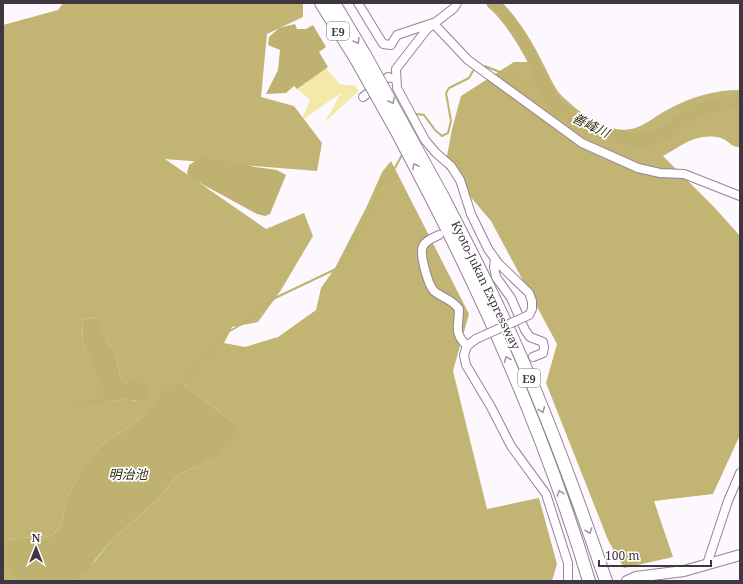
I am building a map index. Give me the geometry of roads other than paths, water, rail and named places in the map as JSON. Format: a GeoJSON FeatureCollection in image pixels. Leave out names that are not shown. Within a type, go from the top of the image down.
{"type":"FeatureCollection","features":[{"type":"Feature","properties":{"kind":"highway","name":"Kyoto-Jukan Expressway"},"geometry":{"type":"LineString","coordinates":[[321,3],[360,57]]}},
{"type":"Feature","properties":{"kind":"highway","name":"Kyoto-Jukan Expressway"},"geometry":{"type":"LineString","coordinates":[[334,3],[396,130],[485,279],[521,357],[574,490],[606,581]]}},
{"type":"Feature","properties":{"kind":"highway","name":"Kyoto-Jukan Expressway"},"geometry":{"type":"LineString","coordinates":[[438,199],[526,403],[560,493],[587,575]]}},
{"type":"Feature","properties":{"kind":"main road"},"geometry":{"type":"LineString","coordinates":[[627,581],[636,577],[668,574],[740,555]]}},
{"type":"Feature","properties":{"kind":"street"},"geometry":{"type":"LineString","coordinates":[[358,3],[383,44],[392,45],[397,35],[432,23],[454,8],[456,3]]}},
{"type":"Feature","properties":{"kind":"street"},"geometry":{"type":"LineString","coordinates":[[432,23],[396,69],[395,79],[397,88],[426,140],[436,153],[451,166],[460,180],[480,235],[495,259],[529,293],[532,301],[532,310],[528,315],[476,339],[467,346],[464,355],[466,365],[481,389],[511,446],[546,494],[568,563],[568,581]]}},
{"type":"Feature","properties":{"kind":"street"},"geometry":{"type":"LineString","coordinates":[[432,23],[468,60],[582,142],[638,168],[684,174],[740,196]]}},
{"type":"Feature","properties":{"kind":"street"},"geometry":{"type":"LineString","coordinates":[[363,97],[388,77],[395,79]]}},
{"type":"Feature","properties":{"kind":"street"},"geometry":{"type":"LineString","coordinates":[[439,235],[428,240],[422,247],[422,255],[430,286],[435,292],[454,302],[459,309],[457,329],[458,337],[467,346]]}},
{"type":"Feature","properties":{"kind":"street"},"geometry":{"type":"LineString","coordinates":[[495,259],[494,267],[496,277],[511,298],[525,330],[530,337],[542,342],[544,347],[542,353],[533,357]]}},
{"type":"Feature","properties":{"kind":"street"},"geometry":{"type":"LineString","coordinates":[[707,564],[728,501],[740,473]]}},
{"type":"Feature","properties":{"kind":"water"},"geometry":{"type":"Polygon","coordinates":[[[295,24],[297,29],[306,29],[313,25],[326,47],[319,52],[328,67],[297,89],[294,86],[286,93],[266,94],[278,70],[280,50],[268,45],[269,37],[279,28],[295,24]]]}},
{"type":"Feature","properties":{"kind":"water"},"geometry":{"type":"Polygon","coordinates":[[[200,158],[207,158],[212,161],[224,160],[277,170],[286,175],[270,214],[265,216],[257,214],[189,177],[187,173],[189,165],[200,158]]]}},
{"type":"Feature","properties":{"kind":"water"},"geometry":{"type":"Polygon","coordinates":[[[96,317],[108,343],[116,354],[120,375],[124,382],[128,383],[133,381],[147,384],[148,398],[143,403],[119,400],[77,410],[75,408],[75,406],[96,398],[104,391],[83,342],[82,320],[96,317]]]}},
{"type":"Feature","properties":{"kind":"water","name":"明治池"},"geometry":{"type":"Polygon","coordinates":[[[177,382],[183,384],[232,421],[236,427],[235,434],[211,460],[179,474],[158,499],[109,543],[86,571],[71,581],[18,581],[13,577],[7,568],[6,562],[10,540],[45,537],[54,534],[60,528],[66,501],[70,492],[94,453],[103,444],[138,421],[162,392],[177,382]]]}},
{"type":"Feature","properties":{"kind":"waterway","name":"善峰川"},"geometry":{"type":"LineString","coordinates":[[493,3],[513,25],[525,44],[551,99],[561,110],[580,122],[594,128],[613,135],[637,140],[655,138],[702,109],[740,103]]}},
{"type":"Feature","properties":{"kind":"waterway"},"geometry":{"type":"LineString","coordinates":[[485,66],[532,85],[545,87]]}},
{"type":"Feature","properties":{"kind":"waterway"},"geometry":{"type":"LineString","coordinates":[[416,117],[417,114],[424,115],[435,130],[442,136],[448,133],[451,121],[446,93],[449,88],[469,78],[473,71]]}},
{"type":"Feature","properties":{"kind":"waterway"},"geometry":{"type":"LineString","coordinates":[[182,385],[202,358],[212,352],[223,335],[247,321],[275,298],[336,269],[341,265],[361,227],[371,212],[378,190],[383,182],[389,179],[403,153]]}}]}
